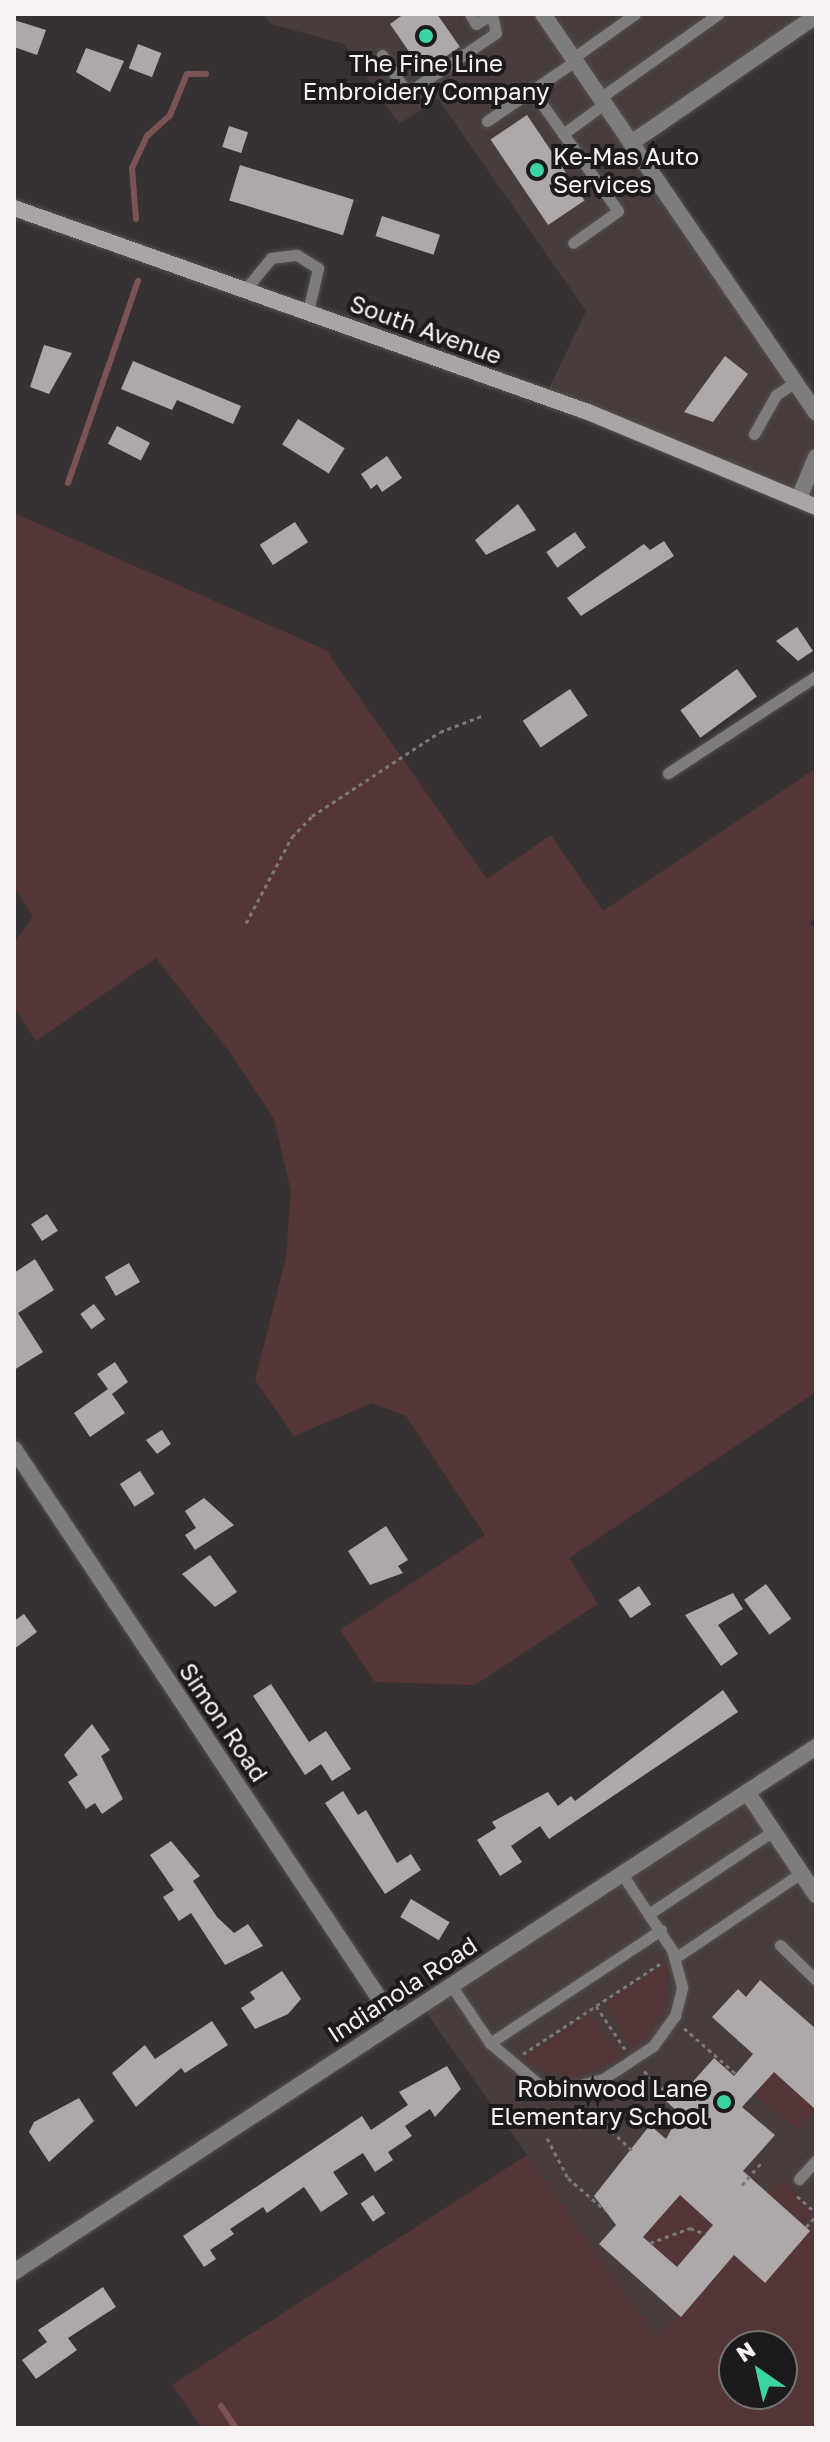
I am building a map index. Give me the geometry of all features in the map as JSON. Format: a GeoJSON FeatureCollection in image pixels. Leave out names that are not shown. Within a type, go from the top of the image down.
{"type":"FeatureCollection","features":[{"type":"Feature","properties":{"kind":"main road","name":"South Avenue"},"geometry":{"type":"LineString","coordinates":[[14,208],[308,312],[800,496],[816,507]]}},
{"type":"Feature","properties":{"kind":"street"},"geometry":{"type":"LineString","coordinates":[[543,14],[816,412]]}},
{"type":"Feature","properties":{"kind":"street"},"geometry":{"type":"LineString","coordinates":[[631,143],[816,16]]}},
{"type":"Feature","properties":{"kind":"street"},"geometry":{"type":"LineString","coordinates":[[800,496],[816,457]]}},
{"type":"Feature","properties":{"kind":"street","name":"Simon Road"},"geometry":{"type":"LineString","coordinates":[[14,1449],[395,2022]]}},
{"type":"Feature","properties":{"kind":"street","name":"Indianola Road"},"geometry":{"type":"LineString","coordinates":[[14,2272],[816,1747]]}},
{"type":"Feature","properties":{"kind":"street"},"geometry":{"type":"LineString","coordinates":[[747,1792],[816,1895]]}},
{"type":"Feature","properties":{"kind":"lane"},"geometry":{"type":"LineString","coordinates":[[382,55],[407,93],[496,33],[492,14],[476,24],[470,14]]}},
{"type":"Feature","properties":{"kind":"lane"},"geometry":{"type":"LineString","coordinates":[[487,121],[635,14]]}},
{"type":"Feature","properties":{"kind":"lane"},"geometry":{"type":"LineString","coordinates":[[563,134],[718,14]]}},
{"type":"Feature","properties":{"kind":"lane"},"geometry":{"type":"LineString","coordinates":[[532,90],[618,211],[573,243]]}},
{"type":"Feature","properties":{"kind":"lane"},"geometry":{"type":"LineString","coordinates":[[245,290],[271,258],[297,255],[318,268],[308,312]]}},
{"type":"Feature","properties":{"kind":"lane"},"geometry":{"type":"LineString","coordinates":[[754,434],[776,395],[795,382]]}},
{"type":"Feature","properties":{"kind":"lane"},"geometry":{"type":"LineString","coordinates":[[668,773],[816,676]]}},
{"type":"Feature","properties":{"kind":"lane"},"geometry":{"type":"LineString","coordinates":[[650,1913],[773,1831]]}},
{"type":"Feature","properties":{"kind":"lane"},"geometry":{"type":"LineString","coordinates":[[674,1956],[801,1873]]}},
{"type":"Feature","properties":{"kind":"lane"},"geometry":{"type":"LineString","coordinates":[[451,1985],[490,2043],[549,2093],[603,2079],[653,2046],[675,2016],[682,1987],[674,1956],[661,1930],[622,1874]]}},
{"type":"Feature","properties":{"kind":"lane"},"geometry":{"type":"LineString","coordinates":[[490,2043],[661,1930]]}},
{"type":"Feature","properties":{"kind":"lane"},"geometry":{"type":"LineString","coordinates":[[780,1945],[816,1980]]}},
{"type":"Feature","properties":{"kind":"lane"},"geometry":{"type":"LineString","coordinates":[[799,2179],[816,2160]]}},
{"type":"Feature","properties":{"kind":"path"},"geometry":{"type":"LineString","coordinates":[[246,923],[312,816],[440,732],[484,715]]}},
{"type":"Feature","properties":{"kind":"path"},"geometry":{"type":"LineString","coordinates":[[510,2062],[674,1956]]}},
{"type":"Feature","properties":{"kind":"path"},"geometry":{"type":"LineString","coordinates":[[596,2006],[628,2053]]}},
{"type":"Feature","properties":{"kind":"path"},"geometry":{"type":"LineString","coordinates":[[684,2028],[736,2074]]}},
{"type":"Feature","properties":{"kind":"path"},"geometry":{"type":"LineString","coordinates":[[644,2071],[669,2094]]}},
{"type":"Feature","properties":{"kind":"path"},"geometry":{"type":"LineString","coordinates":[[588,2109],[633,2151]]}},
{"type":"Feature","properties":{"kind":"path"},"geometry":{"type":"LineString","coordinates":[[547,2138],[568,2178],[605,2210]]}},
{"type":"Feature","properties":{"kind":"path"},"geometry":{"type":"LineString","coordinates":[[742,2185],[762,2162]]}},
{"type":"Feature","properties":{"kind":"path"},"geometry":{"type":"LineString","coordinates":[[799,2197],[816,2214],[806,2227]]}},
{"type":"Feature","properties":{"kind":"path"},"geometry":{"type":"LineString","coordinates":[[650,2243],[690,2228],[706,2234]]}},
{"type":"Feature","properties":{"kind":"shaded area"},"geometry":{"type":"Polygon","coordinates":[[[264,14],[816,14],[631,143],[816,412],[816,507],[545,397],[586,311],[438,99],[399,124],[344,44],[271,24],[264,14]]]}},
{"type":"Feature","properties":{"kind":"shaded area"},"geometry":{"type":"Polygon","coordinates":[[[14,513],[326,650],[487,879],[551,835],[603,911],[816,768],[816,918],[810,922],[816,931],[816,1392],[569,1558],[598,1604],[475,1685],[375,1682],[340,1630],[485,1535],[406,1416],[372,1403],[294,1436],[255,1380],[286,1257],[291,1191],[274,1119],[231,1054],[156,958],[36,1041],[14,1007],[14,942],[33,917],[14,887],[14,513]]]}},
{"type":"Feature","properties":{"kind":"shaded area"},"geometry":{"type":"Polygon","coordinates":[[[747,1792],[816,1895],[816,2428],[720,2428],[421,2005],[747,1792]]]}},
{"type":"Feature","properties":{"kind":"shaded area"},"geometry":{"type":"Polygon","coordinates":[[[668,1962],[665,2013],[633,2051],[606,2003],[668,1962]]]}},
{"type":"Feature","properties":{"kind":"shaded area"},"geometry":{"type":"Polygon","coordinates":[[[588,2014],[624,2057],[572,2079],[521,2059],[588,2014]]]}},
{"type":"Feature","properties":{"kind":"shaded area"},"geometry":{"type":"Polygon","coordinates":[[[774,2072],[815,2109],[799,2130],[754,2095],[774,2072]]]}},
{"type":"Feature","properties":{"kind":"shaded area"},"geometry":{"type":"Polygon","coordinates":[[[527,2155],[657,2338],[746,2241],[765,2282],[816,2222],[816,2428],[202,2428],[172,2385],[527,2155]]]}},
{"type":"Feature","properties":{"kind":"shaded area"},"geometry":{"type":"Polygon","coordinates":[[[781,2179],[814,2213],[804,2225],[768,2193],[781,2179]]]}},
{"type":"Feature","properties":{"kind":"shaded area"},"geometry":{"type":"Polygon","coordinates":[[[680,2195],[713,2225],[676,2267],[643,2237],[680,2195]]]}},
{"type":"Feature","properties":{"kind":"building","name":"The Fine Line Embroidery Company"},"geometry":{"type":"Polygon","coordinates":[[[404,14],[437,14],[460,47],[423,72],[390,24],[404,14]]]}},
{"type":"Feature","properties":{"kind":"building"},"geometry":{"type":"Polygon","coordinates":[[[14,20],[46,30],[37,55],[14,47],[14,20]]]}},
{"type":"Feature","properties":{"kind":"building"},"geometry":{"type":"Polygon","coordinates":[[[138,44],[161,53],[152,77],[129,68],[138,44]]]}},
{"type":"Feature","properties":{"kind":"building"},"geometry":{"type":"Polygon","coordinates":[[[86,48],[124,61],[110,92],[76,72],[86,48]]]}},
{"type":"Feature","properties":{"kind":"building","name":"Ke-Mas Auto Services"},"geometry":{"type":"Polygon","coordinates":[[[527,115],[585,200],[548,225],[491,140],[527,115]]]}},
{"type":"Feature","properties":{"kind":"building"},"geometry":{"type":"Polygon","coordinates":[[[229,126],[248,132],[241,153],[222,147],[229,126]]]}},
{"type":"Feature","properties":{"kind":"building"},"geometry":{"type":"Polygon","coordinates":[[[240,165],[354,200],[343,235],[229,200],[240,165]]]}},
{"type":"Feature","properties":{"kind":"building"},"geometry":{"type":"Polygon","coordinates":[[[382,216],[440,235],[434,255],[376,236],[382,216]]]}},
{"type":"Feature","properties":{"kind":"building"},"geometry":{"type":"Polygon","coordinates":[[[44,345],[72,353],[49,394],[30,387],[44,345]]]}},
{"type":"Feature","properties":{"kind":"building"},"geometry":{"type":"Polygon","coordinates":[[[725,356],[748,374],[713,422],[684,412],[725,356]]]}},
{"type":"Feature","properties":{"kind":"building"},"geometry":{"type":"Polygon","coordinates":[[[133,361],[241,406],[233,424],[177,400],[172,410],[121,389],[133,361]]]}},
{"type":"Feature","properties":{"kind":"building"},"geometry":{"type":"Polygon","coordinates":[[[298,419],[345,448],[329,474],[282,444],[298,419]]]}},
{"type":"Feature","properties":{"kind":"building"},"geometry":{"type":"Polygon","coordinates":[[[117,426],[150,443],[141,461],[108,444],[117,426]]]}},
{"type":"Feature","properties":{"kind":"building"},"geometry":{"type":"Polygon","coordinates":[[[387,456],[402,478],[382,492],[377,484],[371,489],[361,474],[387,456]]]}},
{"type":"Feature","properties":{"kind":"building"},"geometry":{"type":"Polygon","coordinates":[[[518,504],[536,530],[486,555],[475,540],[518,504]]]}},
{"type":"Feature","properties":{"kind":"building"},"geometry":{"type":"Polygon","coordinates":[[[295,522],[308,542],[273,565],[260,545],[295,522]]]}},
{"type":"Feature","properties":{"kind":"building"},"geometry":{"type":"Polygon","coordinates":[[[575,532],[586,548],[557,568],[546,552],[575,532]]]}},
{"type":"Feature","properties":{"kind":"building"},"geometry":{"type":"Polygon","coordinates":[[[664,541],[674,556],[581,616],[567,598],[644,544],[650,550],[664,541]]]}},
{"type":"Feature","properties":{"kind":"building"},"geometry":{"type":"Polygon","coordinates":[[[797,627],[813,651],[798,661],[776,641],[797,627]]]}},
{"type":"Feature","properties":{"kind":"building"},"geometry":{"type":"Polygon","coordinates":[[[737,669],[757,697],[700,738],[680,710],[737,669]]]}},
{"type":"Feature","properties":{"kind":"building"},"geometry":{"type":"Polygon","coordinates":[[[570,689],[588,716],[541,747],[523,721],[570,689]]]}},
{"type":"Feature","properties":{"kind":"building"},"geometry":{"type":"Polygon","coordinates":[[[47,1214],[58,1231],[42,1241],[31,1224],[47,1214]]]}},
{"type":"Feature","properties":{"kind":"building"},"geometry":{"type":"Polygon","coordinates":[[[35,1259],[54,1290],[18,1313],[43,1352],[14,1370],[14,1273],[35,1259]]]}},
{"type":"Feature","properties":{"kind":"building"},"geometry":{"type":"Polygon","coordinates":[[[129,1263],[140,1282],[116,1296],[105,1277],[129,1263]]]}},
{"type":"Feature","properties":{"kind":"building"},"geometry":{"type":"Polygon","coordinates":[[[94,1304],[105,1319],[91,1329],[80,1314],[94,1304]]]}},
{"type":"Feature","properties":{"kind":"building"},"geometry":{"type":"Polygon","coordinates":[[[115,1362],[128,1382],[112,1394],[125,1413],[90,1437],[74,1413],[108,1389],[97,1374],[115,1362]]]}},
{"type":"Feature","properties":{"kind":"building"},"geometry":{"type":"Polygon","coordinates":[[[162,1430],[171,1444],[157,1454],[146,1440],[162,1430]]]}},
{"type":"Feature","properties":{"kind":"building"},"geometry":{"type":"Polygon","coordinates":[[[140,1471],[155,1494],[135,1507],[120,1484],[140,1471]]]}},
{"type":"Feature","properties":{"kind":"building"},"geometry":{"type":"Polygon","coordinates":[[[204,1498],[234,1525],[195,1550],[185,1535],[196,1528],[185,1511],[204,1498]]]}},
{"type":"Feature","properties":{"kind":"building"},"geometry":{"type":"Polygon","coordinates":[[[386,1526],[408,1560],[398,1566],[403,1573],[370,1585],[348,1551],[386,1526]]]}},
{"type":"Feature","properties":{"kind":"building"},"geometry":{"type":"Polygon","coordinates":[[[210,1555],[237,1592],[215,1607],[182,1574],[210,1555]]]}},
{"type":"Feature","properties":{"kind":"building"},"geometry":{"type":"Polygon","coordinates":[[[766,1584],[791,1619],[769,1635],[744,1600],[766,1584]]]}},
{"type":"Feature","properties":{"kind":"building"},"geometry":{"type":"Polygon","coordinates":[[[639,1586],[651,1604],[631,1618],[618,1600],[639,1586]]]}},
{"type":"Feature","properties":{"kind":"building"},"geometry":{"type":"Polygon","coordinates":[[[733,1593],[743,1609],[718,1625],[738,1654],[721,1666],[685,1615],[733,1593]]]}},
{"type":"Feature","properties":{"kind":"building"},"geometry":{"type":"Polygon","coordinates":[[[24,1614],[37,1632],[14,1649],[14,1621],[24,1614]]]}},
{"type":"Feature","properties":{"kind":"building"},"geometry":{"type":"Polygon","coordinates":[[[271,1684],[309,1742],[326,1731],[351,1769],[332,1781],[321,1764],[305,1775],[253,1696],[271,1684]]]}},
{"type":"Feature","properties":{"kind":"building"},"geometry":{"type":"Polygon","coordinates":[[[723,1690],[738,1712],[549,1839],[540,1826],[511,1846],[522,1862],[500,1876],[477,1840],[496,1828],[492,1822],[548,1792],[558,1806],[571,1796],[575,1801],[723,1690]]]}},
{"type":"Feature","properties":{"kind":"building"},"geometry":{"type":"Polygon","coordinates":[[[92,1724],[110,1750],[101,1756],[123,1799],[102,1814],[95,1803],[86,1809],[68,1782],[78,1775],[64,1755],[92,1724]]]}},
{"type":"Feature","properties":{"kind":"building"},"geometry":{"type":"Polygon","coordinates":[[[343,1791],[358,1815],[366,1810],[397,1863],[411,1854],[421,1870],[385,1894],[325,1803],[343,1791]]]}},
{"type":"Feature","properties":{"kind":"building"},"geometry":{"type":"Polygon","coordinates":[[[171,1841],[200,1876],[193,1881],[217,1917],[234,1933],[248,1924],[263,1946],[225,1965],[191,1913],[179,1921],[163,1897],[174,1890],[150,1855],[171,1841]]]}},
{"type":"Feature","properties":{"kind":"building"},"geometry":{"type":"Polygon","coordinates":[[[411,1899],[450,1922],[439,1940],[400,1917],[411,1899]]]}},
{"type":"Feature","properties":{"kind":"building"},"geometry":{"type":"Polygon","coordinates":[[[282,1971],[301,1999],[288,2014],[255,2029],[241,2008],[255,1999],[250,1992],[282,1971]]]}},
{"type":"Feature","properties":{"kind":"building"},"geometry":{"type":"Polygon","coordinates":[[[760,1980],[816,2029],[816,2110],[774,2072],[742,2107],[775,2135],[743,2171],[810,2231],[765,2283],[734,2255],[681,2317],[599,2244],[616,2225],[594,2196],[650,2125],[666,2139],[680,2114],[666,2101],[676,2090],[681,2095],[714,2058],[734,2076],[753,2054],[712,2017],[738,1989],[746,1997],[760,1980]],[[680,2195],[643,2237],[677,2267],[713,2225],[680,2195]]]}},
{"type":"Feature","properties":{"kind":"building"},"geometry":{"type":"Polygon","coordinates":[[[212,2021],[228,2045],[185,2073],[181,2068],[136,2107],[112,2073],[145,2045],[155,2059],[212,2021]]]}},
{"type":"Feature","properties":{"kind":"building"},"geometry":{"type":"Polygon","coordinates":[[[447,2066],[461,2089],[435,2117],[430,2109],[405,2126],[412,2136],[388,2152],[393,2160],[375,2172],[363,2153],[333,2172],[348,2194],[321,2212],[304,2187],[267,2213],[263,2207],[230,2229],[234,2234],[210,2250],[216,2259],[204,2267],[183,2236],[362,2116],[371,2130],[408,2105],[399,2092],[447,2066]]]}},
{"type":"Feature","properties":{"kind":"building"},"geometry":{"type":"Polygon","coordinates":[[[79,2098],[94,2121],[49,2162],[29,2132],[34,2122],[79,2098]]]}},
{"type":"Feature","properties":{"kind":"building"},"geometry":{"type":"Polygon","coordinates":[[[373,2195],[385,2213],[373,2222],[361,2203],[373,2195]]]}},
{"type":"Feature","properties":{"kind":"building"},"geometry":{"type":"Polygon","coordinates":[[[103,2287],[116,2307],[68,2338],[77,2350],[36,2379],[22,2360],[47,2342],[38,2330],[103,2287]]]}},
{"type":"Feature","properties":{"kind":"waterway"},"geometry":{"type":"LineString","coordinates":[[136,219],[132,168],[147,136],[170,115],[187,74],[206,74]]}},
{"type":"Feature","properties":{"kind":"waterway"},"geometry":{"type":"LineString","coordinates":[[68,483],[138,281]]}},
{"type":"Feature","properties":{"kind":"waterway"},"geometry":{"type":"LineString","coordinates":[[221,2406],[236,2428]]}},
{"type":"Feature","properties":{"kind":"place","name":"The Fine Line Embroidery Company"},"geometry":{"type":"Point","coordinates":[426,36]}},
{"type":"Feature","properties":{"kind":"place","name":"Ke-Mas Auto Services"},"geometry":{"type":"Point","coordinates":[537,170]}},
{"type":"Feature","properties":{"kind":"place","name":"Robinwood Lane Elementary School"},"geometry":{"type":"Point","coordinates":[724,2102]}}]}
